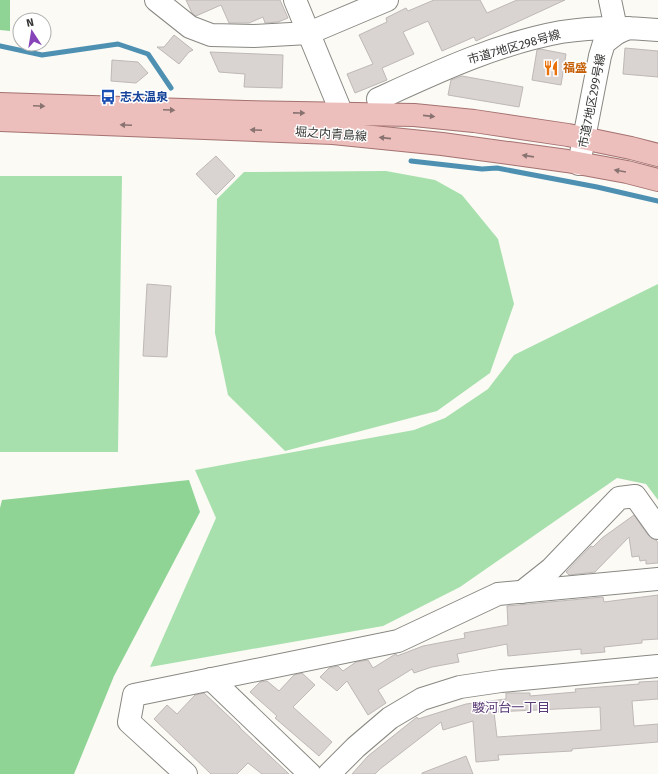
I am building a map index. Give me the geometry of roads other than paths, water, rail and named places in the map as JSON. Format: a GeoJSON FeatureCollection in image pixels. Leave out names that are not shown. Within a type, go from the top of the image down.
{"type":"FeatureCollection","features":[{"type":"Feature","properties":{"kind":"main road","name":"堀之内青島線"},"geometry":{"type":"LineString","coordinates":[[0,104],[237,112],[414,115],[474,121],[585,138],[632,148],[658,156]]}},
{"type":"Feature","properties":{"kind":"main road","name":"堀之内青島線"},"geometry":{"type":"LineString","coordinates":[[0,120],[333,133],[442,144],[579,164],[627,172],[658,180]]}},
{"type":"Feature","properties":{"kind":"street"},"geometry":{"type":"LineString","coordinates":[[156,0],[190,27],[211,35],[254,36],[309,33],[387,0]]}},
{"type":"Feature","properties":{"kind":"street"},"geometry":{"type":"LineString","coordinates":[[295,0],[342,114]]}},
{"type":"Feature","properties":{"kind":"street"},"geometry":{"type":"LineString","coordinates":[[610,0],[620,30]]}},
{"type":"Feature","properties":{"kind":"street","name":"市道7地区298号線"},"geometry":{"type":"LineString","coordinates":[[378,99],[460,62],[498,49],[560,32],[595,28],[620,30],[658,30]]}},
{"type":"Feature","properties":{"kind":"street","name":"市道7地区299号線"},"geometry":{"type":"LineString","coordinates":[[579,164],[600,56],[604,43],[620,30]]}},
{"type":"Feature","properties":{"kind":"street"},"geometry":{"type":"LineString","coordinates":[[522,592],[551,569],[619,498],[635,496],[658,528]]}},
{"type":"Feature","properties":{"kind":"street"},"geometry":{"type":"LineString","coordinates":[[186,774],[129,722],[134,695],[398,641],[498,594],[658,579]]}},
{"type":"Feature","properties":{"kind":"street"},"geometry":{"type":"LineString","coordinates":[[329,774],[356,747],[390,718],[422,699],[460,687],[501,681],[658,666]]}},
{"type":"Feature","properties":{"kind":"street"},"geometry":{"type":"LineString","coordinates":[[211,680],[310,774]]}},
{"type":"Feature","properties":{"kind":"waterway"},"geometry":{"type":"LineString","coordinates":[[0,46],[42,55],[118,44],[148,54],[171,88]]}},
{"type":"Feature","properties":{"kind":"waterway"},"geometry":{"type":"LineString","coordinates":[[411,161],[482,169],[497,168],[597,187],[658,201]]}},
{"type":"Feature","properties":{"kind":"place","name":"福盛"},"geometry":{"type":"Point","coordinates":[551,68]}},
{"type":"Feature","properties":{"kind":"place","name":"志太温泉"},"geometry":{"type":"Point","coordinates":[108,97]}},
{"type":"Feature","properties":{"kind":"district","name":"駿河台一丁目"},"geometry":{"type":"Point","coordinates":[511,707]}}]}
